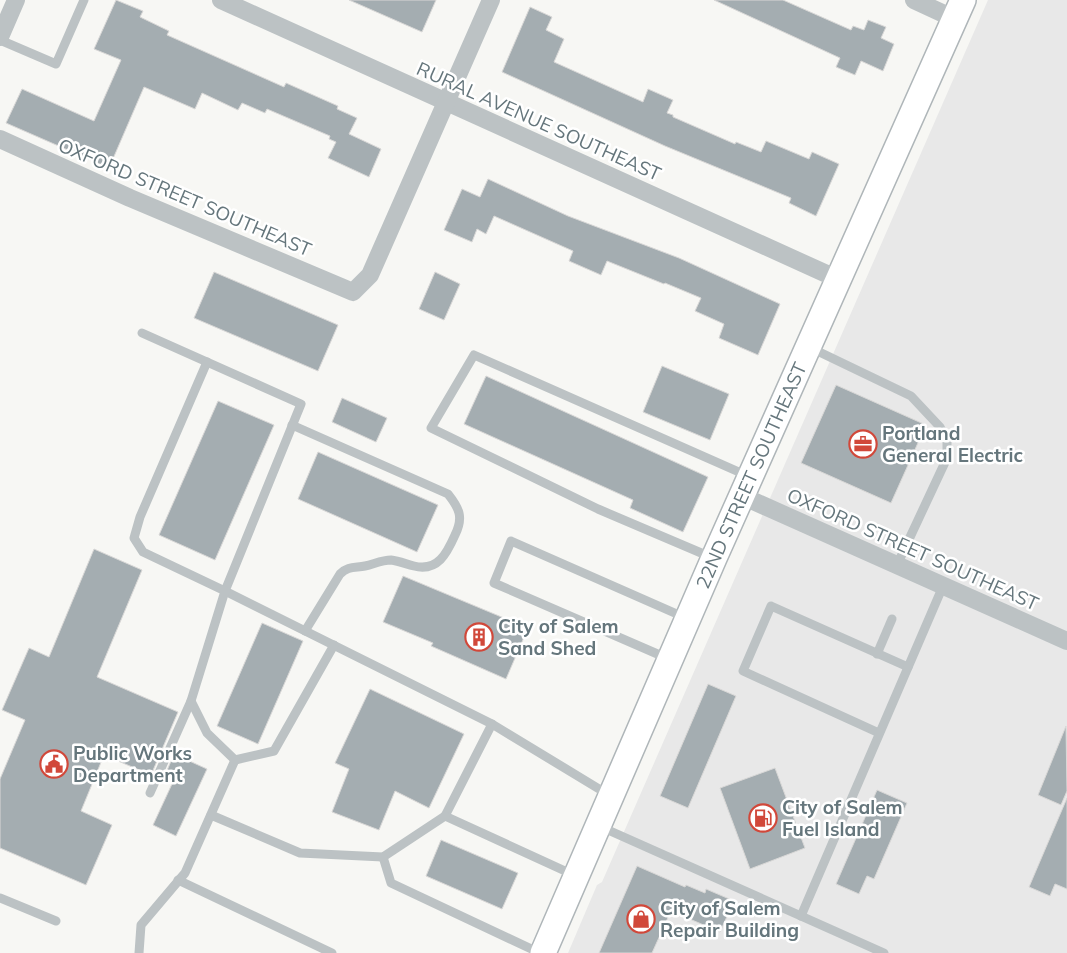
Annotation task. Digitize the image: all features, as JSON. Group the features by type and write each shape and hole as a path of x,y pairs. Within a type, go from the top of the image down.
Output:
{"street":[{"path":"0,38 16,0"},
{"name":"RURAL AVENUE SOUTHEAST","path":"221,0 840,280"},
{"path":"446,103 491,0"},
{"path":"914,0 959,9"},
{"name":"22ND STREET SOUTHEAST","path":"542,953 714,558 840,280 959,9"},
{"name":"OXFORD STREET SOUTHEAST","path":"0,139 130,198 353,292 370,275 446,103"},
{"name":"OXFORD STREET SOUTHEAST","path":"746,486 897,566 1067,641"}],"lane":[{"path":"0,38 56,64 84,0"},
{"path":"142,332 301,404 224,591 191,702 150,793"},
{"path":"809,348 911,396 940,427 947,441 947,458 897,566"},
{"path":"714,558 598,509 431,428 474,355 746,486"},
{"path":"208,362 140,517 134,538 143,552 492,724 611,796"},
{"path":"292,425 448,494 459,508 459,527 445,557 430,566 416,567 394,560 383,560 371,565 347,567 340,574 305,631"},
{"path":"670,660 494,582 511,541 688,619"},
{"path":"801,916 943,586"},
{"path":"879,733 743,671 771,606 908,667"},
{"path":"877,654 892,619"},
{"path":"235,760 274,751 334,645"},
{"path":"191,702 207,733 235,760"},
{"path":"211,815 300,853 383,857 445,816 492,724"},
{"path":"139,953 141,925 185,873 235,760"},
{"path":"445,816 576,876"},
{"path":"598,825 884,953"},
{"path":"383,857 391,883 542,953"},
{"path":"178,880 332,953"},
{"path":"0,898 56,921"}],"shaded area":[{"path":"988,0 1067,0 1067,953 568,953 597,885 602,882"}],"building":[{"path":"116,0 143,11 140,17 169,31 167,35 284,87 286,83 338,106 337,109 357,118 349,134 381,149 369,177 328,158 336,142 329,139 330,136 267,109 265,113 242,103 238,110 202,93 195,109 144,87 109,168 6,123 22,89 94,121 121,60 94,49"},
{"path":"349,0 436,0 422,32"},
{"path":"714,0 783,0 851,30 853,26 864,30 868,20 886,27 881,38 894,44 883,71 861,61 855,75 836,67 840,58"},
{"path":"530,7 552,17 546,30 564,39 554,62 643,102 648,89 673,100 667,113 735,144 736,142 761,152 766,141 809,159 812,152 839,164 816,216 789,203 791,198 665,146 502,72"},
{"path":"488,179 568,216 679,258 780,304 758,355 719,338 724,324 695,311 701,298 665,283 607,261 601,275 569,261 573,251 494,216 486,234 477,229 472,242 444,230 462,189 480,197"},
{"path":"214,272 338,325 318,371 194,318"},
{"path":"435,272 460,284 444,320 419,309"},
{"path":"662,366 729,394 710,440 643,412"},
{"path":"486,376 708,477 683,532 630,508 633,500 464,424"},
{"name":"Portland General Electric","path":"836,385 926,425 891,503 801,463"},
{"path":"342,398 387,418 376,442 332,422"},
{"path":"218,401 274,425 215,560 159,535"},
{"path":"318,452 438,505 417,552 298,499"},
{"name":"Public Works Department","path":"94,549 142,570 97,677 178,712 151,775 104,755 81,811 112,825 86,885 0,848 0,779 25,720 2,710 29,648 49,657"},
{"name":"City of Salem Sand Shed","path":"403,576 528,628 506,679 431,646 433,643 383,622"},
{"path":"262,623 303,641 258,744 217,726"},
{"path":"708,684 736,696 688,808 660,796"},
{"path":"370,689 464,734 429,808 395,791 379,830 332,812 349,769 335,763"},
{"path":"1066,726 1067,791 1061,805 1038,795"},
{"path":"174,754 207,769 176,836 153,825 172,784 163,780"},
{"name":"City of Salem Fuel Island","path":"775,768 805,848 750,869 720,788"},
{"path":"877,790 907,803 874,879 867,876 859,894 836,884"},
{"path":"1067,798 1067,889 1055,884 1050,896 1029,887"},
{"path":"441,840 518,873 502,909 426,876"},
{"name":"City of Salem Repair Building","path":"637,866 685,887 686,885 705,893 706,889 734,901 720,932 671,911 652,953 599,953"}],"place":[{"name":"Portland General Electric","path":"863,444"},
{"name":"City of Salem Sand Shed","path":"479,637"},
{"name":"Public Works Department","path":"54,764"},
{"name":"City of Salem Fuel Island","path":"763,818"},
{"name":"City of Salem Repair Building","path":"641,919"}]}
